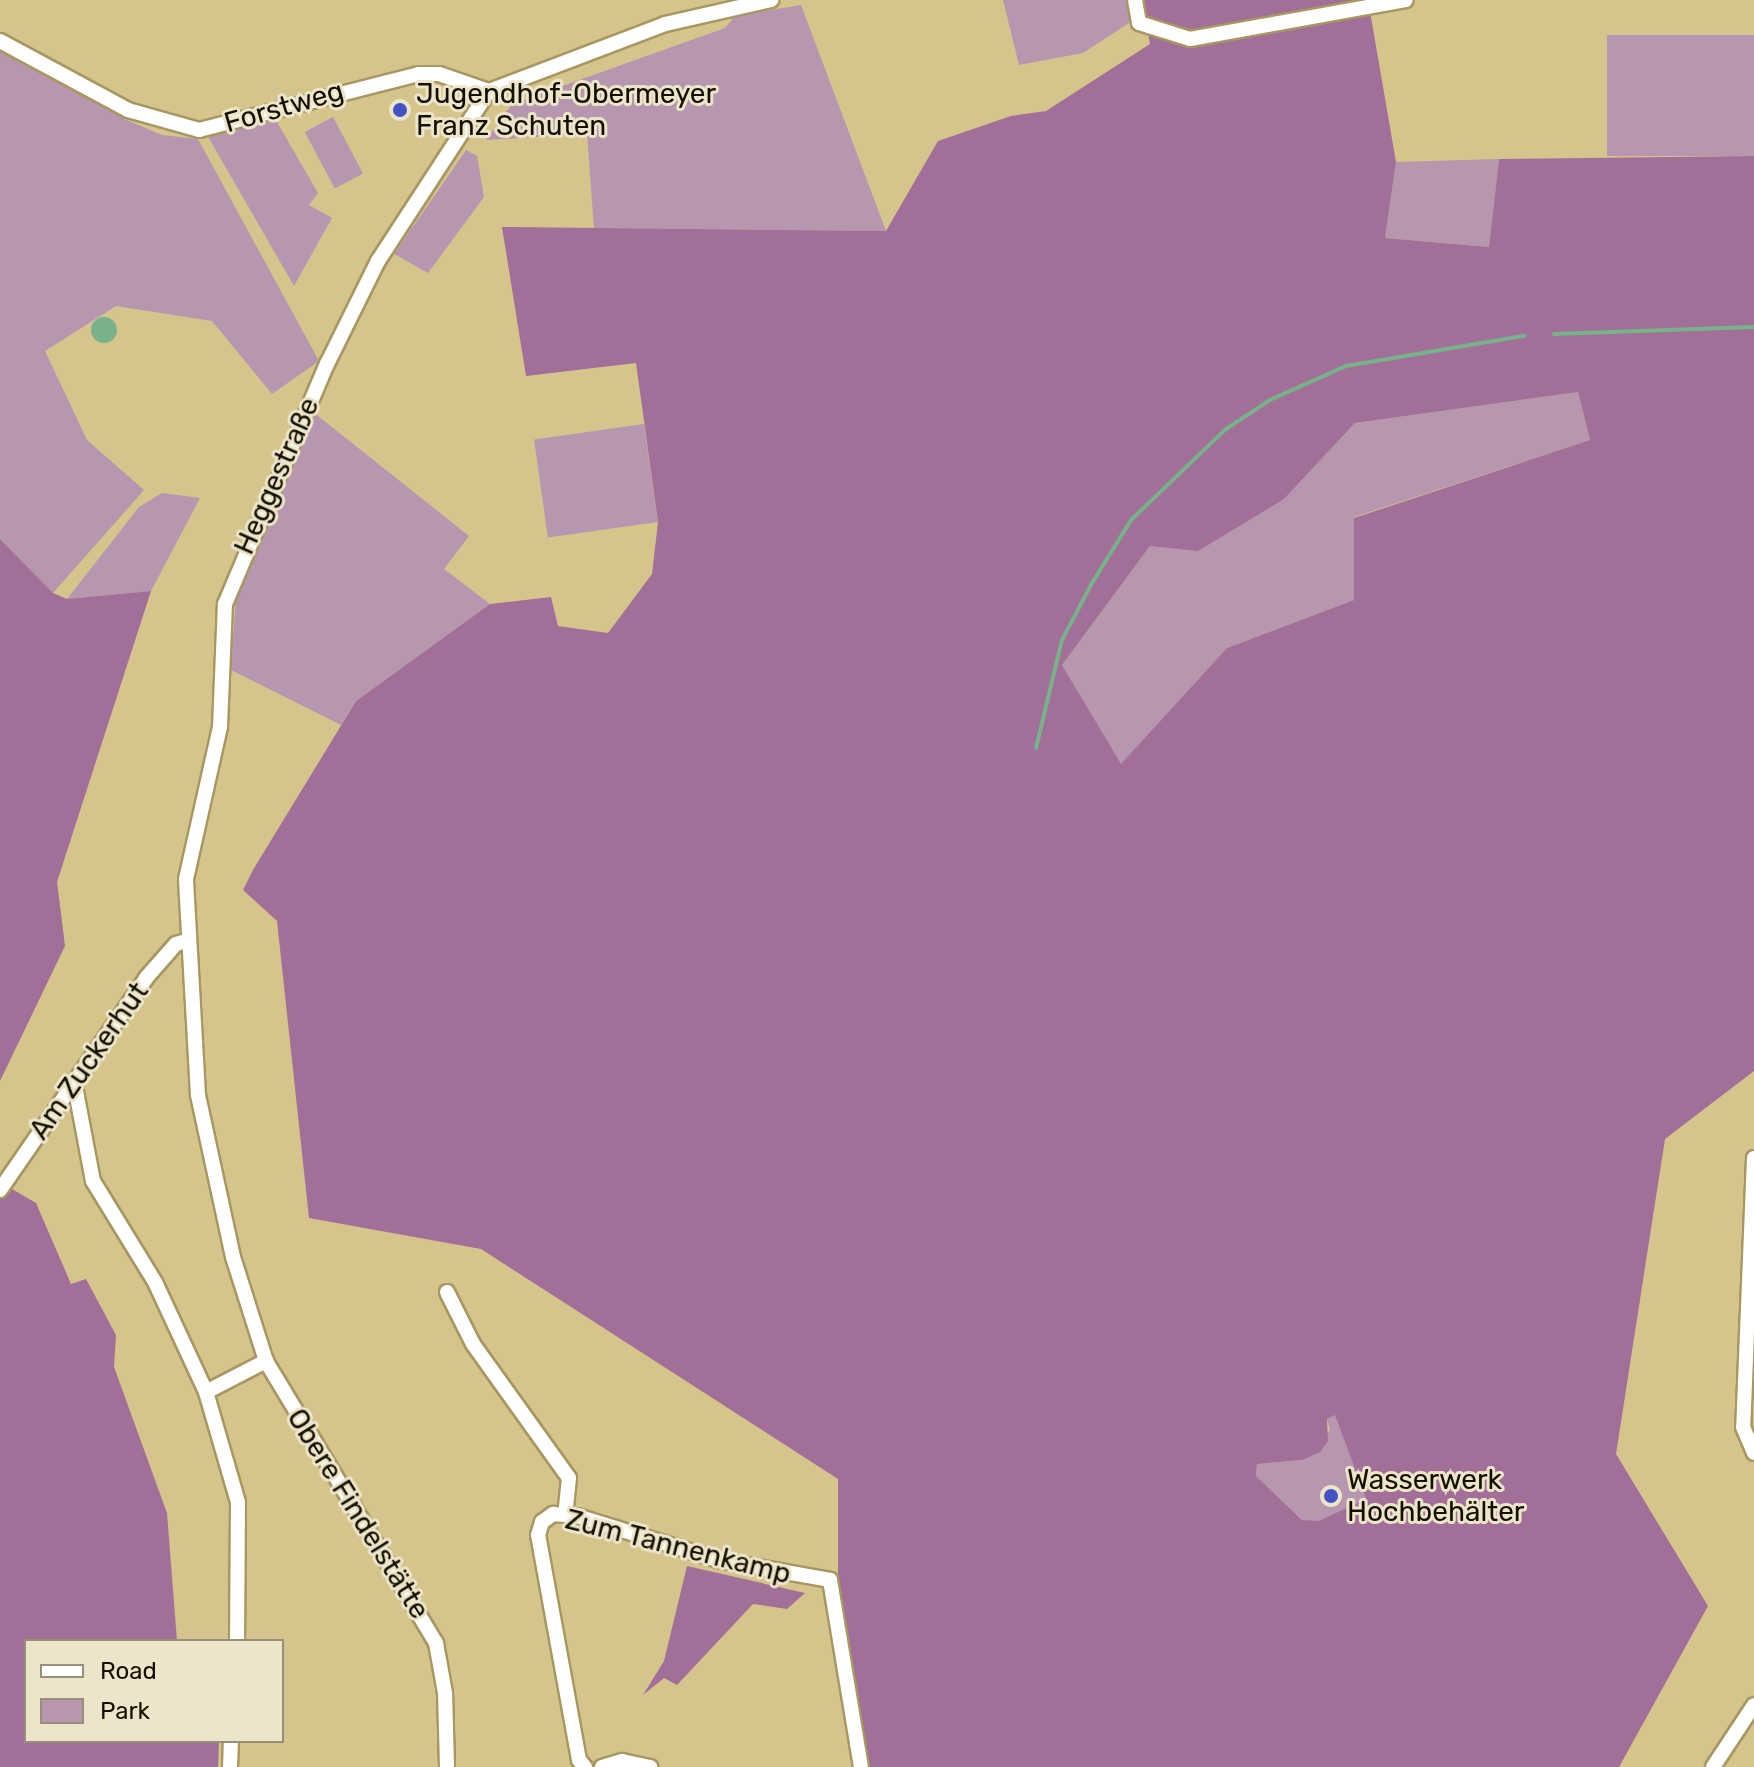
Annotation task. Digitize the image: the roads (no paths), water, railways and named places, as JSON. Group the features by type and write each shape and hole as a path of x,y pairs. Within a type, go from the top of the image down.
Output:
{"street":[{"path":"489,91 665,24 732,4 771,0"},
{"path":"1135,0 1139,23 1190,39 1406,0"},
{"name":"Forstweg","path":"0,41 128,110 199,130 418,74 449,77 489,91"},
{"name":"Heggestraße","path":"221,1200 193,1065 186,879 220,727 225,604 234,575 378,261 489,91"},
{"name":"Am Zuckerhut","path":"0,1190 75,1086 146,978 176,944 186,941"},
{"path":"75,1086 93,1181 155,1282 206,1392 238,1502 237,1639"},
{"path":"1754,1158 1749,1348 1743,1427 1754,1453"},
{"name":"Obere Findelstätte","path":"221,1200 266,1361 436,1643 445,1693 447,1767"},
{"path":"447,1292 473,1344 569,1478 565,1514"},
{"path":"206,1392 266,1361"},
{"name":"Zum Tannenkamp","path":"585,1767 579,1760 538,1535 542,1522 565,1514 718,1560 830,1580 861,1767"},
{"path":"1713,1767 1754,1705"},
{"path":"230,1767 231,1743"},
{"path":"602,1767 622,1761 650,1767"}],"waterway":[{"path":"1554,334 1754,327"},
{"path":"1036,748 1062,640 1092,583 1131,520 1226,429 1270,400 1346,366 1524,336"}],"place":[{"name":"Jugendhof-Obermeyer Franz Schuten","path":"400,110"},
{"name":"Wasserwerk Hochbehälter","path":"1331,1496"}]}
